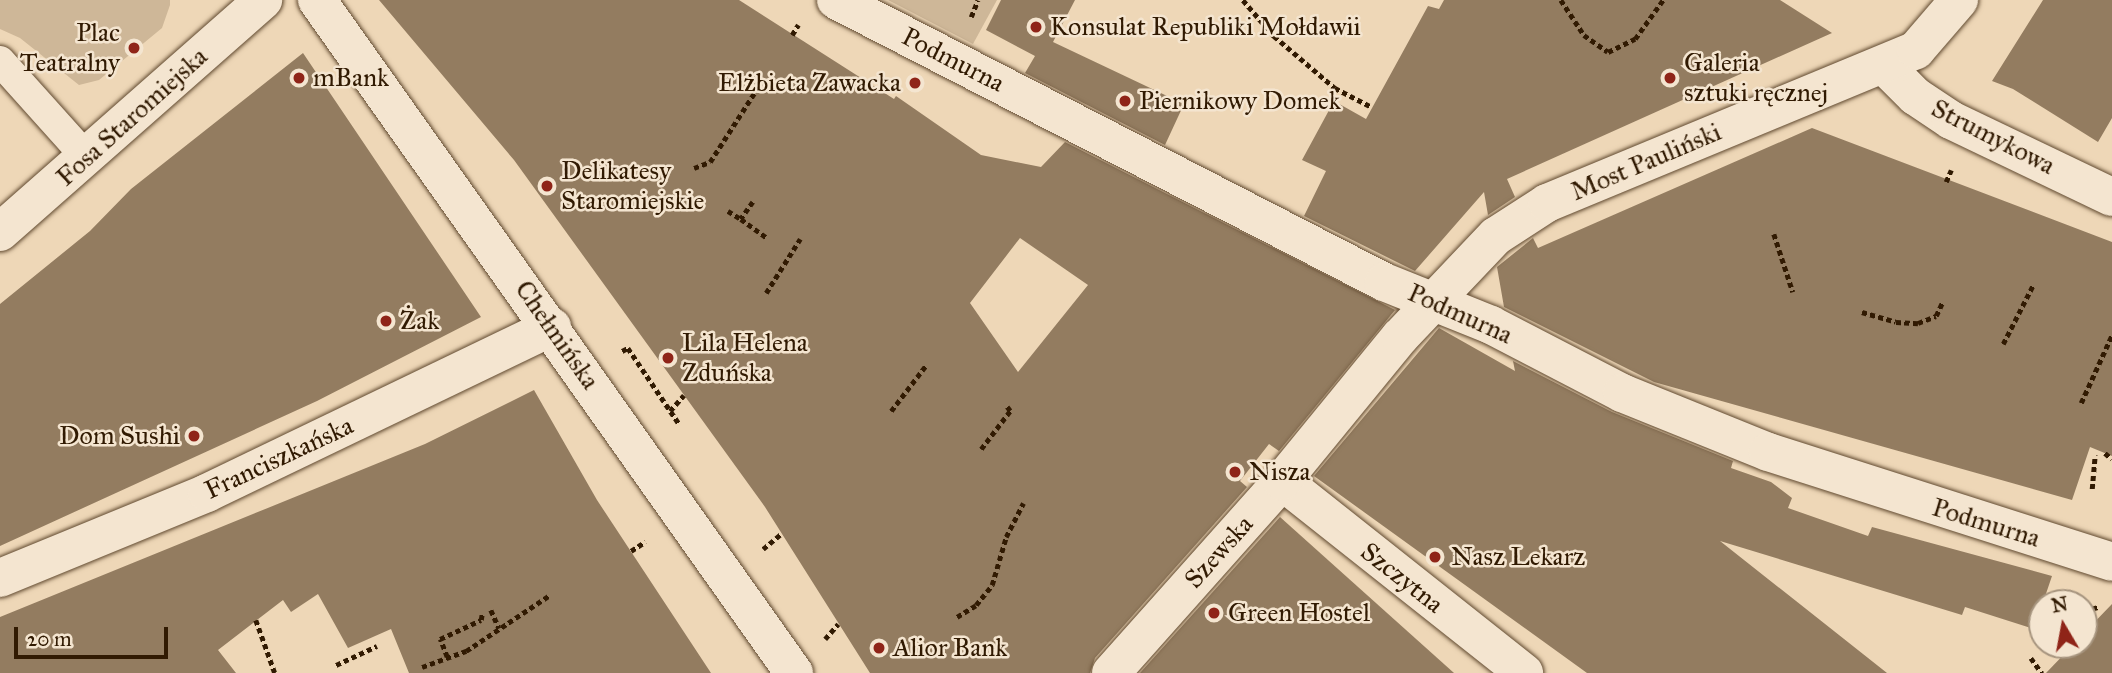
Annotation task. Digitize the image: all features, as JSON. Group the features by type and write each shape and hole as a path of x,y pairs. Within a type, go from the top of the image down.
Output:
{"street":[{"name":"Fosa Staromiejska","path":"0,232 263,0"},
{"name":"Podmurna","path":"836,0 1384,282 1434,302 1698,426 1879,490 2112,562"},
{"name":"Most Pauliński","path":"1434,302 1496,236 1547,203 1916,50 1959,0"},
{"name":"Chełmińska","path":"328,4 794,673"},
{"path":"0,61 87,158"},
{"name":"Strumykowa","path":"1884,65 1915,96 1951,120 2112,197"},
{"name":"Szewska","path":"1111,673 1282,481 1434,302"},
{"name":"Franciszkańska","path":"0,578 207,493 552,327"},
{"name":"Szczytna","path":"1282,481 1524,673"}],"path":[{"path":"1243,0 1274,36 1335,88 1372,107"},
{"path":"1561,0 1584,35 1608,52 1635,39 1663,0"},
{"path":"694,168 710,162 764,78"},
{"path":"741,219 753,202"},
{"path":"728,211 767,238"},
{"path":"1774,234 1793,292"},
{"path":"766,293 800,239"},
{"path":"2003,344 2033,285"},
{"path":"1862,312 1896,323 1918,323 1936,316 1942,303"},
{"path":"2081,403 2112,335"},
{"path":"891,411 927,364"},
{"path":"670,411 684,395"},
{"path":"981,449 1010,411 1007,407"},
{"path":"2105,453 2112,459"},
{"path":"2092,489 2095,455"},
{"path":"957,617 976,605 992,585 1006,537 1023,503"},
{"path":"763,549 782,533"},
{"path":"422,667 466,651 550,596"},
{"path":"491,610 500,629"},
{"path":"447,657 438,636 481,620 482,614"},
{"path":"256,620 275,673"},
{"path":"824,640 838,624"},
{"path":"336,665 377,646"}],"shaded area":[{"path":"0,0 170,0 170,5 162,28 99,80 79,85 20,38 0,29"},
{"path":"888,0 997,0 973,44"}],"building":[{"path":"379,0 739,0 894,99 896,96 981,155 1041,167 1065,142 1395,310 1279,451 1269,444 1240,481 1247,487 1095,658 1090,673 870,673 765,507 514,160","holes":["1020,238 1088,285 1018,372 970,303"]},
{"path":"1001,0 1075,0 1053,42 1184,104 1165,145 1025,73 1035,56 986,30"},
{"path":"1444,0 1780,0 1832,33 1507,179 1515,197 1488,215 1484,192 1415,271 1304,216 1326,171 1302,160 1334,101 1366,119 1428,6 1439,9"},
{"path":"2043,0 2112,0 2112,118 2098,142 2013,89 1992,81"},
{"path":"303,53 481,317 317,401 0,546 0,304 90,231 131,189"},
{"path":"1812,128 2112,242 2112,456 2090,447 2072,500 1654,382 1504,307 1497,267 1533,238 1538,248"},
{"path":"1439,328 1515,371 1513,361 1612,412 1733,461 1731,468 1771,482 1792,498 1788,508 1868,536 1872,527 2052,576 2048,589 2028,589 2028,627 1965,607 1962,615 1720,541 1887,673 1587,673 1314,476"},
{"path":"534,390 597,500 711,673 409,673 391,629 348,648 318,594 291,612 283,600 218,650 236,673 0,673 0,617 425,444"},
{"path":"1280,517 1454,673 1140,673"},
{"path":"2112,604 2112,673 2046,673 2060,659 2098,659 2098,618"}],"place":[{"name":"Konsulat Republiki Mołdawii","path":"1036,27"},
{"name":"Plac Teatralny","path":"134,48"},
{"name":"mBank","path":"299,78"},
{"name":"Galeria sztuki ręcznej","path":"1670,78"},
{"name":"Elżbieta Zawacka","path":"915,83"},
{"name":"Piernikowy Domek","path":"1125,101"},
{"name":"Delikatesy Staromiejskie","path":"547,186"},
{"name":"Żak","path":"386,321"},
{"name":"Lila Helena Zduńska","path":"668,358"},
{"name":"Dom Sushi","path":"194,436"},
{"name":"Nisza","path":"1235,472"},
{"name":"Nasz Lekarz","path":"1435,557"},
{"name":"Green Hostel","path":"1214,613"},
{"name":"Alior Bank","path":"879,648"}]}
